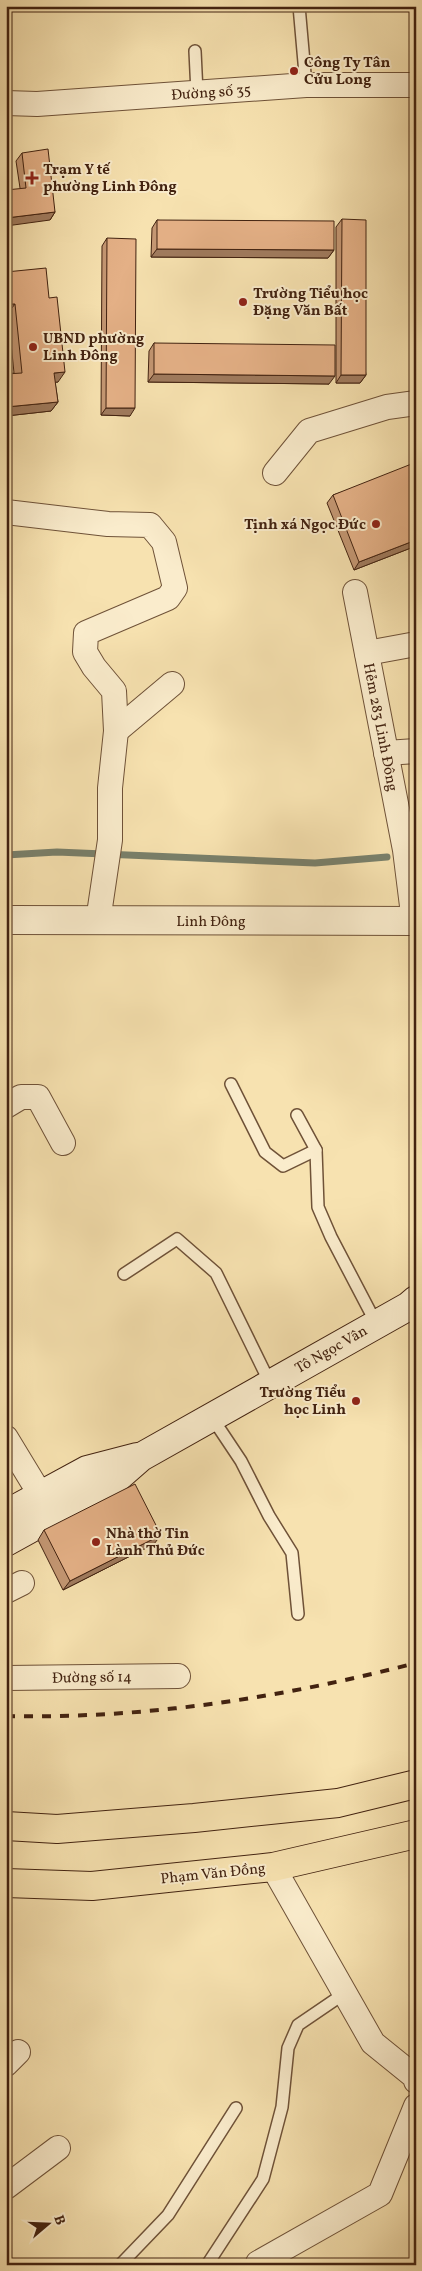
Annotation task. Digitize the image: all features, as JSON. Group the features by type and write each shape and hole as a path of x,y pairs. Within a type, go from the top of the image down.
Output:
{"highway":[{"path":"6,1826 57,1829 194,1818 338,1803 416,1784"},
{"name":"Phạm Văn Đồng","path":"6,1883 92,1886 273,1867 416,1834"}],"main road":[{"name":"Linh Đông","path":"6,920 415,922"},
{"name":"Tô Ngọc Vân","path":"6,1542 109,1485 141,1456 376,1323 413,1307"},
{"name":"Tô Ngọc Vân","path":"6,1514 87,1470 141,1456"}],"street":[{"name":"Đường số 35","path":"6,104 37,104 306,86 416,85"},
{"path":"275,473 308,431 386,408 416,403"},
{"path":"6,512 108,524 150,525 164,542 175,588 168,598 86,633 85,652 94,667 114,691 116,731 110,788 110,840 98,920"},
{"name":"Hẻm 283 Linh Đông","path":"355,592 405,850 415,922"},
{"path":"367,653 416,644"},
{"path":"116,731 172,684"},
{"path":"386,753 416,752"},
{"path":"6,1106 22,1097 38,1097 63,1143"},
{"path":"6,1438 40,1494"},
{"name":"Đường số 14","path":"6,1678 178,1676"},
{"path":"273,1867 373,2043 415,2078"},
{"path":"258,2263 380,2194 416,2106"},
{"path":"6,2187 58,2148"}],"lane":[{"path":"299,6 306,86"},
{"path":"195,52 196,93"},
{"path":"231,1084 264,1152 283,1166 316,1150"},
{"path":"297,1116 316,1150 318,1207 331,1237 376,1323"},
{"path":"124,1274 177,1239 216,1273 270,1383"},
{"path":"211,1416 241,1461 269,1516 292,1553 298,1614"},
{"path":"207,2265 263,2178 282,2107 288,2048 298,2025 345,1993"},
{"path":"120,2265 168,2214 236,2108"}],"building":[{"name":"Trạm Y tế phường Linh Đông","path":"48,149 55,212 6,218 6,190 26,188 22,153"},
{"path":"342,219 366,220 366,375 341,375"},
{"path":"157,220 334,221 334,250 157,249"},
{"path":"107,238 136,239 135,408 106,408"},
{"name":"UBND phường Linh Đông","path":"46,268 49,298 57,297 65,372 54,373 58,402 6,407 6,374 22,373 15,304 6,304 6,272"},
{"path":"154,343 335,345 335,376 154,374"},
{"name":"Tịnh xá Ngọc Đức","path":"414,463 416,467 416,540 359,562 333,495"},
{"name":"Nhà thờ Tin Lành Thủ Đức","path":"135,1484 161,1535 70,1581 44,1530"}],"waterway":[{"path":"6,855 57,852 315,863 387,857"}],"railway":[{"path":"6,1716 110,1714 212,1704 315,1686 416,1663"}],"place":[{"name":"Công Ty Tân Cửu Long","path":"294,71"},
{"name":"Trạm Y tế phường Linh Đông","path":"32,178"},
{"name":"Trường Tiểu học Đặng Văn Bất","path":"243,302"},
{"name":"UBND phường Linh Đông","path":"33,347"},
{"name":"Tịnh xá Ngọc Đức","path":"376,524"},
{"name":"Trường Tiểu học Linh","path":"356,1401"},
{"name":"Nhà thờ Tin Lành Thủ Đức","path":"96,1542"}]}
